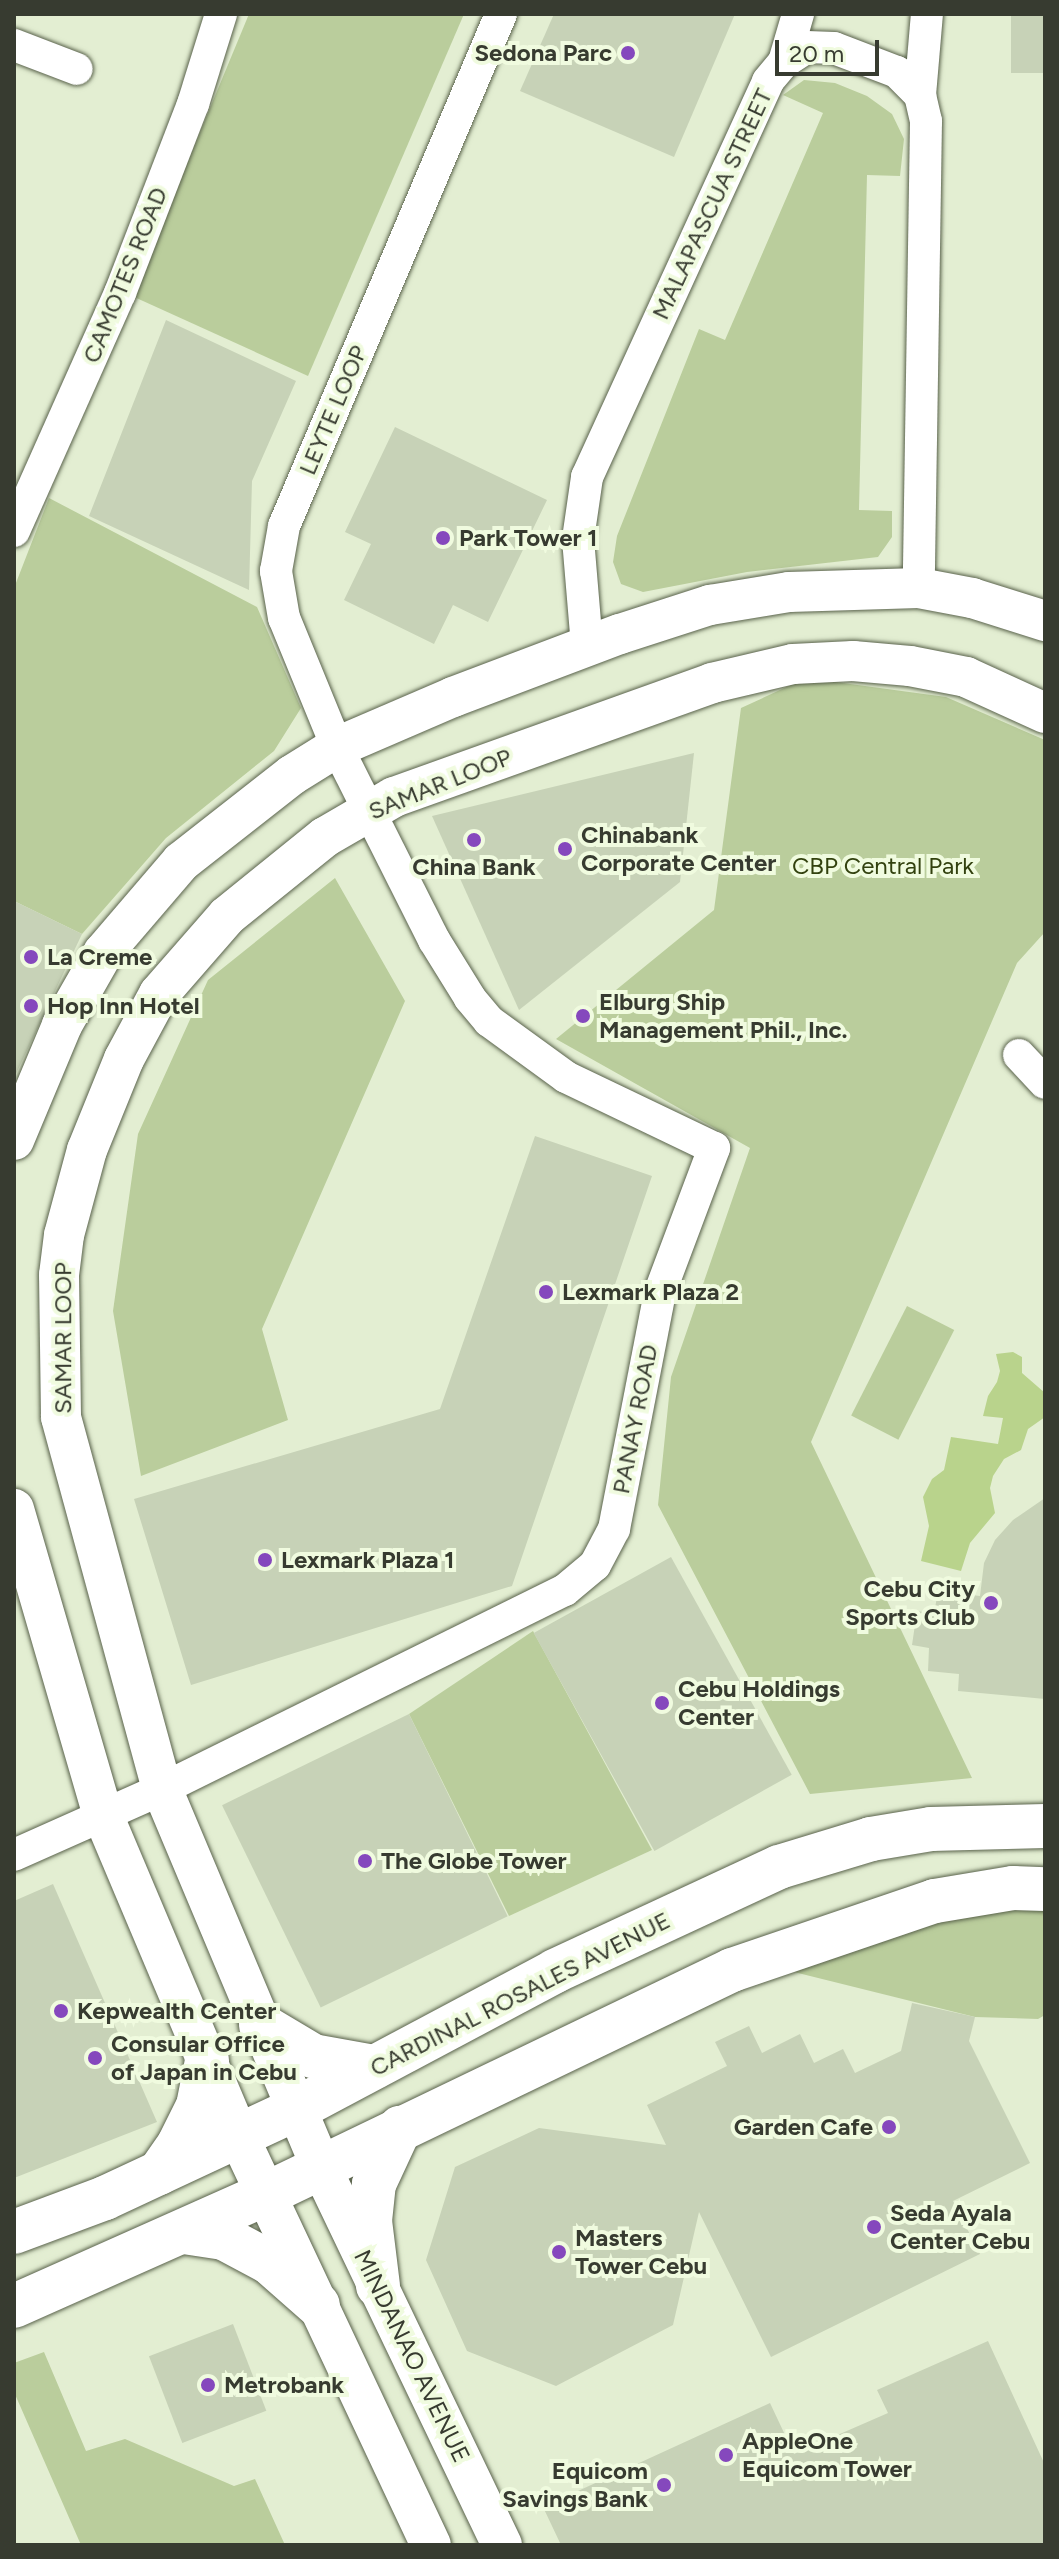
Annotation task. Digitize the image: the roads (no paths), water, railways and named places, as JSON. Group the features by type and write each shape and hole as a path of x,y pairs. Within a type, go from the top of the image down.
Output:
{"main road":[{"name":"CARDINAL ROSALES AVENUE","path":"14,2232 105,2198 296,2109 555,1971 779,1867 871,1839 931,1829 1045,1826"},
{"path":"14,2306 266,2194 732,1970 935,1901 1013,1888 1045,1889"},
{"path":"261,2025 313,2056 374,2067"},
{"path":"159,2173 198,2106 207,2061"},
{"path":"378,2286 370,2221 374,2184 400,2128"},
{"path":"184,2232 224,2238 269,2262 318,2305"}],"street":[{"name":"CAMOTES ROAD","path":"14,531 120,293 193,104 221,14"},
{"name":"LEYTE LOOP","path":"368,810 337,747 284,618 276,571 284,526 501,14"},
{"path":"784,62 798,14"},
{"path":"919,588 926,121 920,95 927,14"},
{"path":"14,45 77,69"},
{"name":"MALAPASCUA STREET","path":"587,646 578,539 587,477 768,81 784,62 807,47 834,48 897,72 920,95"},
{"path":"14,1140 62,1025 103,953 181,862 292,775 337,747 453,697 587,646 710,605 789,592 919,588 972,598 1045,621"},
{"name":"SAMAR LOOP","path":"321,2167 162,1789 61,1417 59,1275 64,1235 87,1150 124,1059 159,994 227,916 325,837 394,797 712,683 793,664 853,661 910,666 966,677 1045,713"},
{"name":"PANAY ROAD","path":"162,1789 565,1590 595,1565 614,1529 660,1292 714,1148 566,1077 489,1021 434,940 368,810"},
{"path":"1019,1055 1045,1083"},
{"path":"14,1509 103,1815 238,2135 431,2545"},
{"path":"14,1855 162,1789"},
{"name":"MINDANAO AVENUE","path":"321,2167 502,2545"}],"place":[{"name":"Sedona Parc","path":"628,53"},
{"name":"Park Tower 1","path":"443,538"},
{"name":"China Bank","path":"474,840"},
{"name":"Chinabank Corporate Center","path":"565,849"},
{"name":"La Creme","path":"31,957"},
{"name":"Hop Inn Hotel","path":"31,1006"},
{"name":"Elburg Ship Management Phil., Inc.","path":"583,1016"},
{"name":"Lexmark Plaza 2","path":"546,1292"},
{"name":"Lexmark Plaza 1","path":"265,1560"},
{"name":"Cebu City Sports Club","path":"991,1603"},
{"name":"Cebu Holdings Center","path":"662,1703"},
{"name":"The Globe Tower","path":"365,1861"},
{"name":"Kepwealth Center","path":"61,2011"},
{"name":"Consular Office of Japan in Cebu","path":"95,2058"},
{"name":"Garden Cafe","path":"889,2127"},
{"name":"Seda Ayala Center Cebu","path":"874,2227"},
{"name":"Masters Tower Cebu","path":"559,2252"},
{"name":"Metrobank","path":"208,2385"},
{"name":"AppleOne Equicom Tower","path":"726,2455"},
{"name":"Equicom Savings Bank","path":"664,2485"}],"park label":[{"name":"CBP Central Park","path":"883,866"}]}
